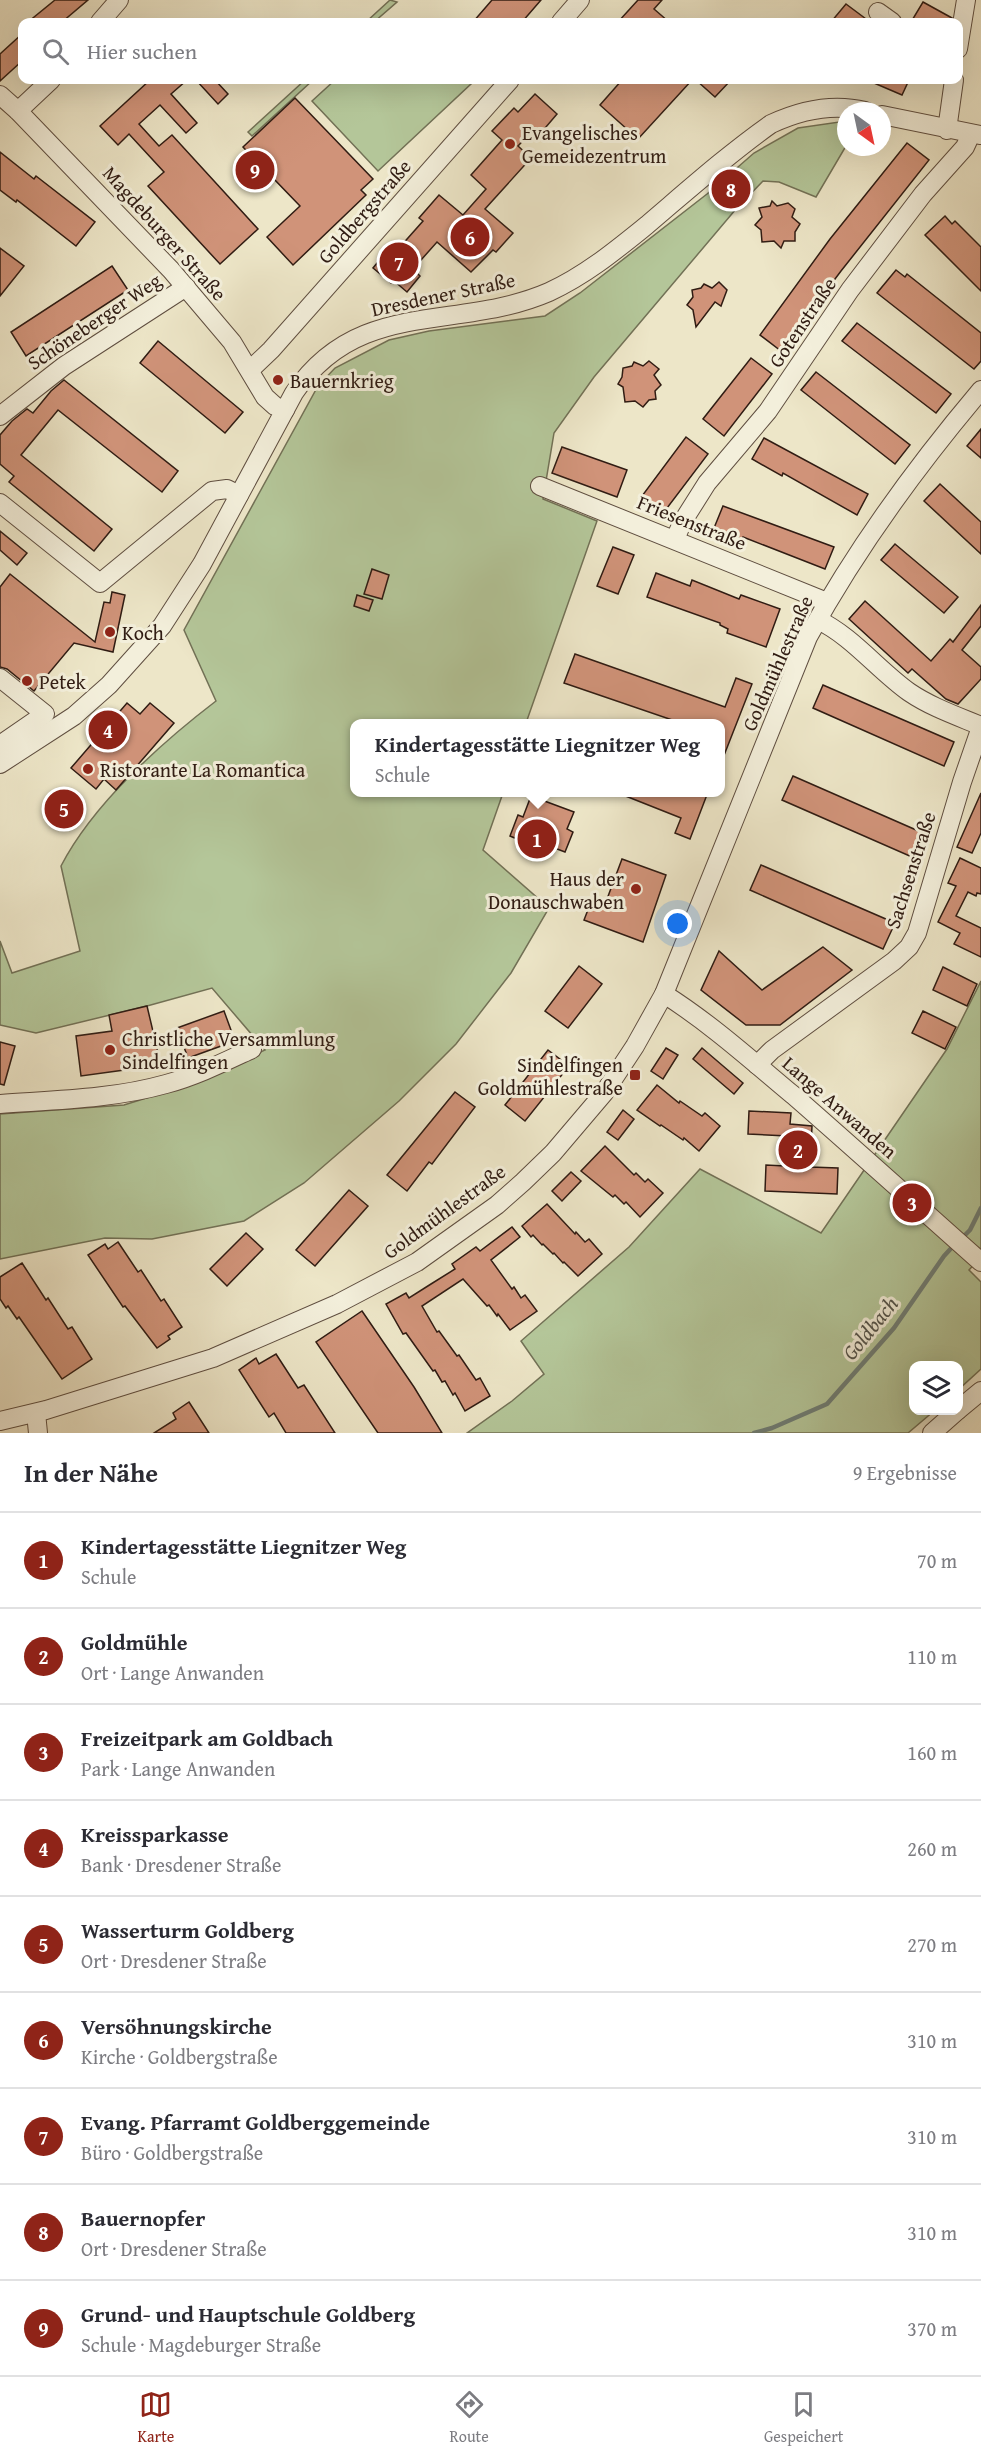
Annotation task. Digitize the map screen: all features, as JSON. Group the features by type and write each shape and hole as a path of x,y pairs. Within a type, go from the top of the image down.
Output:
{"street":[{"path":"103,18 119,0"},
{"path":"564,18 580,0"},
{"path":"963,19 966,0"},
{"path":"18,111 47,84"},
{"name":"Goldbergstraße","path":"250,370 271,350 506,84"},
{"path":"947,130 953,84"},
{"name":"Magdeburger Straße","path":"0,95 139,234 232,342 265,397 275,406 285,410"},
{"name":"Dresdener Straße","path":"0,764 74,716 109,685 162,626 202,564 294,393 326,356 350,340 396,323 497,308 548,292 599,263 771,124 790,115 817,108 837,107"},
{"path":"891,117 976,134"},
{"name":"Gotenstraße","path":"675,539 707,483 768,411 841,302 923,194 976,134"},
{"name":"Schöneberger Weg","path":"0,416 64,366 186,287"},
{"name":"Goldmühlestraße","path":"0,1421 36,1413 213,1358 337,1304 398,1273 436,1250 497,1205 553,1153 613,1080 664,994 808,638 827,602 908,483 981,390"},
{"name":"Friesenstraße","path":"540,486 827,602"},
{"path":"0,503 100,583 212,490 227,489 239,495"},
{"name":"Sachsenstraße","path":"758,1065 772,1050 894,961 909,947 917,933 962,782 981,727 909,692 836,630 818,620"},
{"path":"0,678 45,714 0,745"},
{"name":"Lange Anwanden","path":"664,994 699,1017 758,1065 981,1262"},
{"path":"0,1104 122,1094 199,1074 252,1049"},
{"path":"963,1406 981,1391"},
{"path":"36,1413 38,1433"},
{"path":"932,1433 952,1415"}],"green space":[{"path":"390,0 397,2 379,18 370,18"},
{"path":"301,84 309,84 252,136 248,132"},
{"path":"331,84 471,84 378,171 312,101"},
{"path":"837,122 837,156 840,156 816,197 779,182 763,181 736,209 594,377 554,433 543,499 597,521 527,719 350,719 350,797 502,797 483,850 549,908 511,973 456,1044 399,1101 304,1183 244,1221 152,1239 105,1238 0,1259 0,1114 124,1105 185,1086 265,1050 212,988 36,1033 0,1025 0,941 12,973 80,951 61,866 91,820 130,776 151,755 216,701 184,630 318,386 335,368 389,340 429,331 545,316 580,293 707,194 754,153 798,128"},
{"path":"981,981 981,1257 969,1270 981,1282 981,1369 963,1385 963,1361 909,1361 909,1415 929,1415 908,1433 467,1433 512,1401 544,1374 521,1341 629,1247 700,1169 821,1233 947,1049"}],"building":[{"path":"55,0 88,0 67,18 33,18"},
{"path":"492,0 541,0 525,18 476,18"},
{"path":"638,0 662,0 654,9 664,18 622,18"},
{"path":"923,2 952,18 913,18"},
{"path":"846,4 865,18 834,18"},
{"path":"18,38 18,65 0,81 0,54"},
{"path":"146,84 182,84 171,94 197,123 186,133 160,105 139,124 159,146 172,135 258,229 220,264 148,186 164,172 129,134 118,145 100,126"},
{"path":"200,84 219,84 228,94 218,104"},
{"path":"618,84 688,84 638,139 600,105"},
{"path":"700,84 727,84 715,97"},
{"path":"876,84 907,84 902,95"},
{"path":"535,94 557,114 540,134 534,129 518,146 531,158 485,209 513,233 496,252 493,250 471,272 437,242 413,269 420,276 407,292 393,280 391,283 373,268 387,251 392,256 423,221 419,218 439,195 463,215 486,189 471,175 502,140 492,131 514,108 518,112"},
{"path":"295,98 373,179 361,190 366,195 293,265 267,237 300,206 243,147"},
{"path":"907,143 929,160 781,351 760,335 830,239"},
{"path":"0,152 34,179 36,176 95,222 76,246 17,200 16,202 0,190"},
{"path":"772,201 777,206 788,203 795,209 792,217 800,224 795,232 795,241 784,241 781,248 774,241 762,242 761,230 755,225 762,217 759,208 770,206"},
{"path":"945,216 952,224 955,221 981,247 981,291 925,235"},
{"path":"0,248 24,266 0,296"},
{"path":"112,266 128,290 26,356 11,332"},
{"path":"896,270 905,277 907,274 981,333 981,361 974,369 877,293"},
{"path":"719,282 727,290 721,306 715,302 696,327 693,310 687,305 693,297 692,290 701,288 704,284 712,288"},
{"path":"857,323 951,394 936,413 842,341"},
{"path":"158,341 243,412 225,433 140,363"},
{"path":"751,358 772,374 724,436 703,419"},
{"path":"649,361 659,369 654,375 661,385 655,391 656,399 649,400 643,407 635,401 625,402 623,387 618,384 623,368 632,366 634,362 643,366"},
{"path":"816,372 910,445 895,464 801,390"},
{"path":"64,380 178,471 162,492 58,410 21,455 112,529 94,551 9,482 14,476 0,464 0,435 27,409 33,413 51,391"},
{"path":"981,429 981,458 967,446"},
{"path":"686,437 708,454 664,512 642,496"},
{"path":"764,438 868,494 857,515 783,473 782,476 752,459"},
{"path":"562,447 627,470 617,497 552,473"},
{"path":"940,484 981,522 981,554 924,501"},
{"path":"723,506 834,547 825,569 714,528"},
{"path":"0,531 27,553 17,565 0,550"},
{"path":"895,544 958,597 944,613 881,560"},
{"path":"613,547 634,555 618,594 597,586"},
{"path":"372,569 389,575 382,599 364,594"},
{"path":"656,573 690,586 692,580 739,599 741,595 780,609 766,647 727,633 728,629 720,623 647,597"},
{"path":"10,574 95,642 104,602 110,603 112,592 125,595 113,652 74,643 34,691 7,669 0,667 0,587"},
{"path":"357,595 373,600 369,611 354,606"},
{"path":"865,601 931,661 950,639 953,642 981,605 981,626 962,650 981,667 981,679 958,704 946,699 912,669 908,673 849,619"},
{"path":"575,654 725,707 736,678 752,684 725,753 725,719 669,719 564,683"},
{"path":"823,685 954,742 944,766 813,708"},
{"path":"127,703 140,714 150,703 174,723 116,790 104,779 96,789 71,768"},
{"path":"793,776 923,833 912,857 782,800"},
{"path":"981,793 981,833 972,853 957,847"},
{"path":"531,797 574,812 567,829 573,832 565,852 531,839 529,844 510,836 518,815 523,817"},
{"path":"628,797 706,797 690,839 675,833 681,818"},
{"path":"64,803 69,805 71,810 69,815 64,817 59,815 57,810 59,805"},
{"path":"960,858 981,868 981,894 977,893 976,896 968,892 956,916 981,928 981,957 954,944 960,933 938,922 956,886 948,883"},
{"name":"Haus der Donauschwaben","path":"622,859 666,875 643,942 584,920 591,902 604,907"},
{"path":"761,865 895,923 883,949 750,890"},
{"path":"823,947 852,970 780,1025 746,1025 701,990 719,951 762,990"},
{"path":"579,966 602,984 568,1028 545,1011"},
{"path":"943,967 977,984 967,1006 933,990"},
{"name":"Christliche Versammlung Sindelfingen","path":"147,1006 160,1061 145,1063 146,1067 81,1076 76,1036 112,1031 109,1015"},
{"path":"224,1011 235,1041 188,1058 177,1028"},
{"path":"923,1011 956,1027 945,1049 912,1033"},
{"path":"0,1042 15,1046 4,1085 0,1084"},
{"path":"666,1048 678,1055 663,1079 651,1071"},
{"path":"702,1048 743,1083 734,1094 693,1059"},
{"path":"548,1050 569,1066 525,1121 505,1105"},
{"path":"657,1085 679,1103 680,1101 702,1116 705,1113 720,1126 699,1151 684,1138 683,1140 637,1110"},
{"path":"455,1092 475,1107 432,1164 429,1162 407,1191 387,1175"},
{"path":"623,1110 634,1119 618,1140 607,1132"},
{"path":"749,1111 791,1113 790,1124 812,1126 810,1167 838,1168 837,1194 765,1191 766,1165 785,1166 787,1136 748,1134"},
{"path":"605,1146 634,1175 636,1173 645,1182 648,1179 663,1193 640,1217 626,1202 624,1204 615,1195 613,1197 581,1171"},
{"path":"571,1172 581,1181 562,1201 552,1191"},
{"path":"349,1190 368,1206 315,1266 296,1250"},
{"path":"547,1204 575,1234 576,1232 585,1242 589,1239 602,1254 578,1276 533,1235 531,1237 522,1226"},
{"path":"512,1227 520,1237 491,1260 512,1289 514,1287 521,1298 525,1295 537,1311 510,1330 498,1314 497,1316 463,1279 422,1306 437,1332 439,1331 457,1356 459,1355 476,1380 480,1378 490,1396 465,1411 455,1393 453,1395 445,1381 442,1382 435,1370 433,1371 406,1333 403,1334 386,1304 406,1293 409,1298 455,1269 452,1264 476,1247 480,1251"},
{"path":"246,1233 263,1249 227,1286 210,1269"},
{"path":"118,1242 138,1272 141,1270 161,1301 164,1299 182,1327 168,1336 170,1339 157,1348 125,1306 123,1307 88,1255 105,1244 108,1249"},
{"path":"22,1263 68,1329 72,1327 92,1359 62,1379 19,1317 17,1319 0,1299 0,1277"},
{"path":"362,1311 414,1387 442,1433 378,1433 316,1342"},
{"path":"276,1354 298,1388 304,1385 335,1433 286,1433 274,1413 269,1417 239,1370 256,1358 259,1364"},
{"path":"189,1402 209,1433 154,1433 176,1419 173,1413"}],"waterway":[{"name":"Goldbach","path":"962,1238 970,1230 981,1208"},
{"name":"Goldbach","path":"754,1433 772,1428 827,1404 894,1328 944,1256 956,1243"}],"place":[{"name":"Evangelisches Gemeidezentrum","path":"510,144"},
{"name":"Grund- und Hauptschule Goldberg","path":"255,170"},
{"name":"Bauernopfer","path":"731,189"},
{"name":"Versöhnungskirche","path":"470,237"},
{"name":"Evang. Pfarramt Goldberggemeinde","path":"399,262"},
{"name":"Bauernkrieg","path":"278,380"},
{"name":"Koch","path":"110,632"},
{"name":"Petek","path":"27,681"},
{"name":"Kreissparkasse","path":"108,730"},
{"name":"Ristorante La Romantica","path":"88,769"},
{"name":"Wasserturm Goldberg","path":"64,809"},
{"name":"Kindertagesstätte Liegnitzer Weg","path":"537,839"},
{"name":"Haus der Donauschwaben","path":"636,889"},
{"name":"Christliche Versammlung Sindelfingen","path":"110,1050"},
{"name":"Sindelfingen Goldmühlestraße","path":"635,1075"},
{"name":"Goldmühle","path":"798,1150"},
{"name":"Freizeitpark am Goldbach","path":"912,1203"}]}
